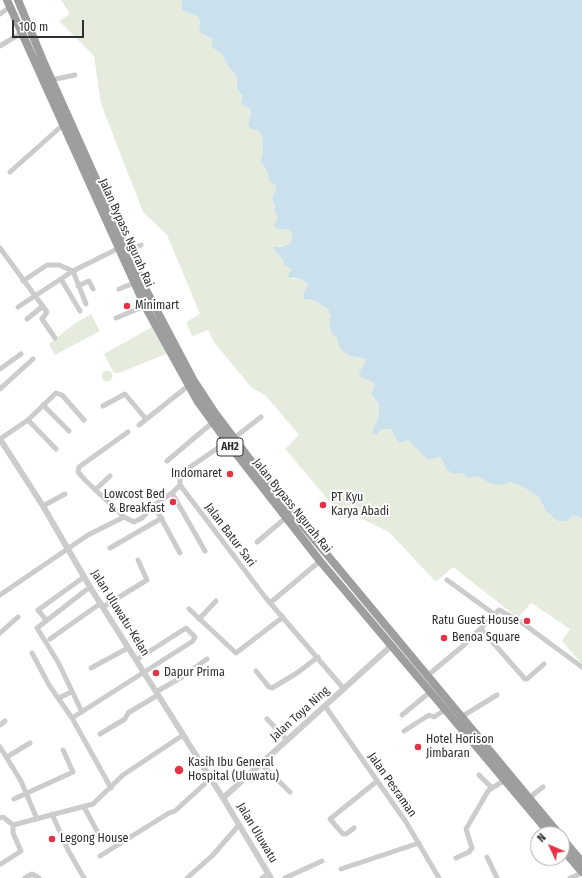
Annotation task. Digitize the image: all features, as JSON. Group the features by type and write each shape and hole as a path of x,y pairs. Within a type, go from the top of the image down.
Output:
{"highway":[{"name":"Jalan Bypass Ngurah Rai","path":"18,0 64,124 124,249 194,381 230,440 287,519 320,561 427,676 529,798 549,826"},
{"name":"Jalan Bypass Ngurah Rai","path":"8,4 21,33 51,80 124,249 134,283 188,386 212,422 230,440 275,492 395,643 430,692 505,780 547,826"},
{"path":"570,850 582,862"},
{"path":"570,854 582,873"}],"street":[{"path":"0,14 8,4"},
{"path":"0,46 21,33"},
{"path":"51,80 75,75"},
{"path":"10,172 64,124"},
{"path":"18,307 73,271 124,249 142,245"},
{"path":"0,248 23,281 44,306 48,313 42,320 55,338"},
{"path":"23,281 49,264 58,265 73,271 86,304"},
{"path":"61,279 80,311"},
{"path":"78,286 89,281 93,289"},
{"path":"119,288 134,283"},
{"path":"27,320 44,306"},
{"path":"116,318 145,306"},
{"path":"0,369 21,354"},
{"path":"0,389 33,359"},
{"path":"139,425 188,386"},
{"path":"0,439 28,420 53,394 59,393 84,420"},
{"path":"103,406 125,394 146,419"},
{"path":"43,405 69,431"},
{"path":"128,432 78,468 78,472 95,490 124,516 132,521 138,521 154,505 172,493 180,485 181,475 184,471 261,417"},
{"path":"28,420 56,449"},
{"path":"167,462 212,422"},
{"name":"Jalan Uluwatu-Kelan","path":"0,439 43,506 84,577 128,648 210,779 224,798"},
{"path":"95,490 110,476"},
{"name":"Jalan Batur Sari","path":"180,485 265,597 344,689"},
{"path":"172,493 205,551"},
{"path":"43,506 65,494"},
{"path":"154,505 180,553"},
{"path":"0,595 91,534 124,516"},
{"path":"110,548 162,518"},
{"path":"257,542 282,521 287,519"},
{"path":"50,639 102,605 146,581 147,579 138,560"},
{"path":"270,603 320,561"},
{"path":"46,620 38,610 84,577"},
{"path":"447,580 494,614"},
{"path":"82,712 71,692 58,662 37,629 46,620 90,587"},
{"path":"199,619 216,602"},
{"path":"189,609 236,653 283,617"},
{"path":"427,676 481,629 494,614 500,610 506,612 582,667"},
{"path":"0,633 18,617"},
{"path":"72,718 193,642 195,637 186,628 136,660"},
{"path":"481,629 525,679 527,679 544,664"},
{"name":"Jalan Toya Ning","path":"224,798 395,643"},
{"path":"91,668 128,648"},
{"path":"32,653 47,682 72,718 111,788"},
{"path":"256,671 272,688 297,673 318,657"},
{"path":"100,734 127,718 128,713 207,659"},
{"path":"59,698 71,692"},
{"path":"402,715 430,692"},
{"path":"461,717 497,695"},
{"name":"Jalan Pesraman","path":"325,706 419,843 440,878"},
{"path":"404,731 429,715 434,717 445,710"},
{"path":"267,719 287,740"},
{"path":"0,725 5,721"},
{"path":"13,825 84,807 97,801 128,772 183,736"},
{"path":"7,757 30,743"},
{"path":"0,747 27,793 37,819"},
{"path":"14,799 73,772 63,750"},
{"path":"261,764 290,792"},
{"path":"479,775 492,788"},
{"path":"100,856 169,813 175,811 210,779"},
{"path":"456,858 469,852 472,848 466,829 488,791 505,780"},
{"path":"354,828 346,834 343,834 330,819 376,782"},
{"path":"529,798 543,787"},
{"name":"Jalan Uluwatu","path":"224,798 270,876"},
{"path":"84,807 102,840"},
{"path":"52,814 68,850 84,878"},
{"path":"0,818 3,817 13,825"},
{"path":"1,864 20,852 13,833 13,825"},
{"path":"187,878 213,856 239,825"},
{"path":"341,869 419,843"},
{"path":"487,857 496,878"},
{"path":"285,878 322,861"},
{"path":"570,878 582,873"},
{"path":"25,878 32,874 39,878"},
{"path":"262,878 270,876"}],"green space":[{"path":"61,0 182,0 182,10 198,17 200,21 199,29 201,33 213,39 211,47 222,54 228,66 237,77 237,89 251,112 248,124 259,131 263,138 263,153 260,161 267,171 269,180 276,186 276,190 272,198 275,206 274,210 278,217 277,229 289,230 292,234 291,242 283,247 279,246 275,251 292,269 292,279 301,279 308,284 303,295 304,299 313,300 328,309 338,338 350,356 368,359 360,377 373,382 375,386 371,394 379,404 379,416 382,429 391,429 400,443 408,440 428,460 441,457 446,469 453,474 462,473 477,476 489,483 510,482 523,487 540,498 545,510 582,517 582,664 562,641 570,629 531,603 518,618 453,567 436,582 389,532 332,504 285,449 299,435 266,396 251,387 214,342 208,330 192,336 186,322 200,314 167,235 143,212 101,104 94,56 59,21 70,14"},
{"path":"91,314 100,331 55,355 49,344 74,324"},
{"path":"152,327 168,353 119,373 114,373 104,354"},
{"path":"107,370 111,372 113,376 111,380 107,382 103,380 101,376 103,372"}],"water":[{"path":"182,0 582,0 582,518 573,515 566,521 558,521 545,510 540,498 523,487 510,482 502,485 489,483 477,476 469,478 462,473 453,474 446,469 441,457 428,460 408,440 400,443 391,429 382,429 376,435 372,433 379,416 379,404 371,394 375,386 373,382 360,377 359,373 367,359 350,356 340,349 337,338 331,332 329,320 331,317 328,309 313,300 304,299 303,295 308,284 301,279 287,277 292,269 284,265 284,261 275,251 275,247 283,247 291,242 292,234 289,230 277,229 274,225 278,217 274,210 275,206 272,198 276,190 276,186 269,180 267,171 260,161 263,153 263,138 259,131 250,128 248,124 251,112 249,108 241,104 242,96 237,89 237,77 228,66 222,54 211,47 213,39 201,33 199,29 200,21 198,17 182,10"}],"place":[{"name":"Minimart","path":"127,306"},
{"name":"Indomaret","path":"230,474"},
{"name":"Lowcost Bed & Breakfast","path":"173,502"},
{"name":"PT Kyu Karya Abadi","path":"323,505"},
{"name":"Ratu Guest House","path":"527,621"},
{"name":"Benoa Square","path":"444,638"},
{"name":"Dapur Prima","path":"156,673"},
{"name":"Hotel Horison Jimbaran","path":"418,747"},
{"name":"Kasih Ibu General Hospital (Uluwatu)","path":"179,770"},
{"name":"Legong House","path":"52,839"}]}
